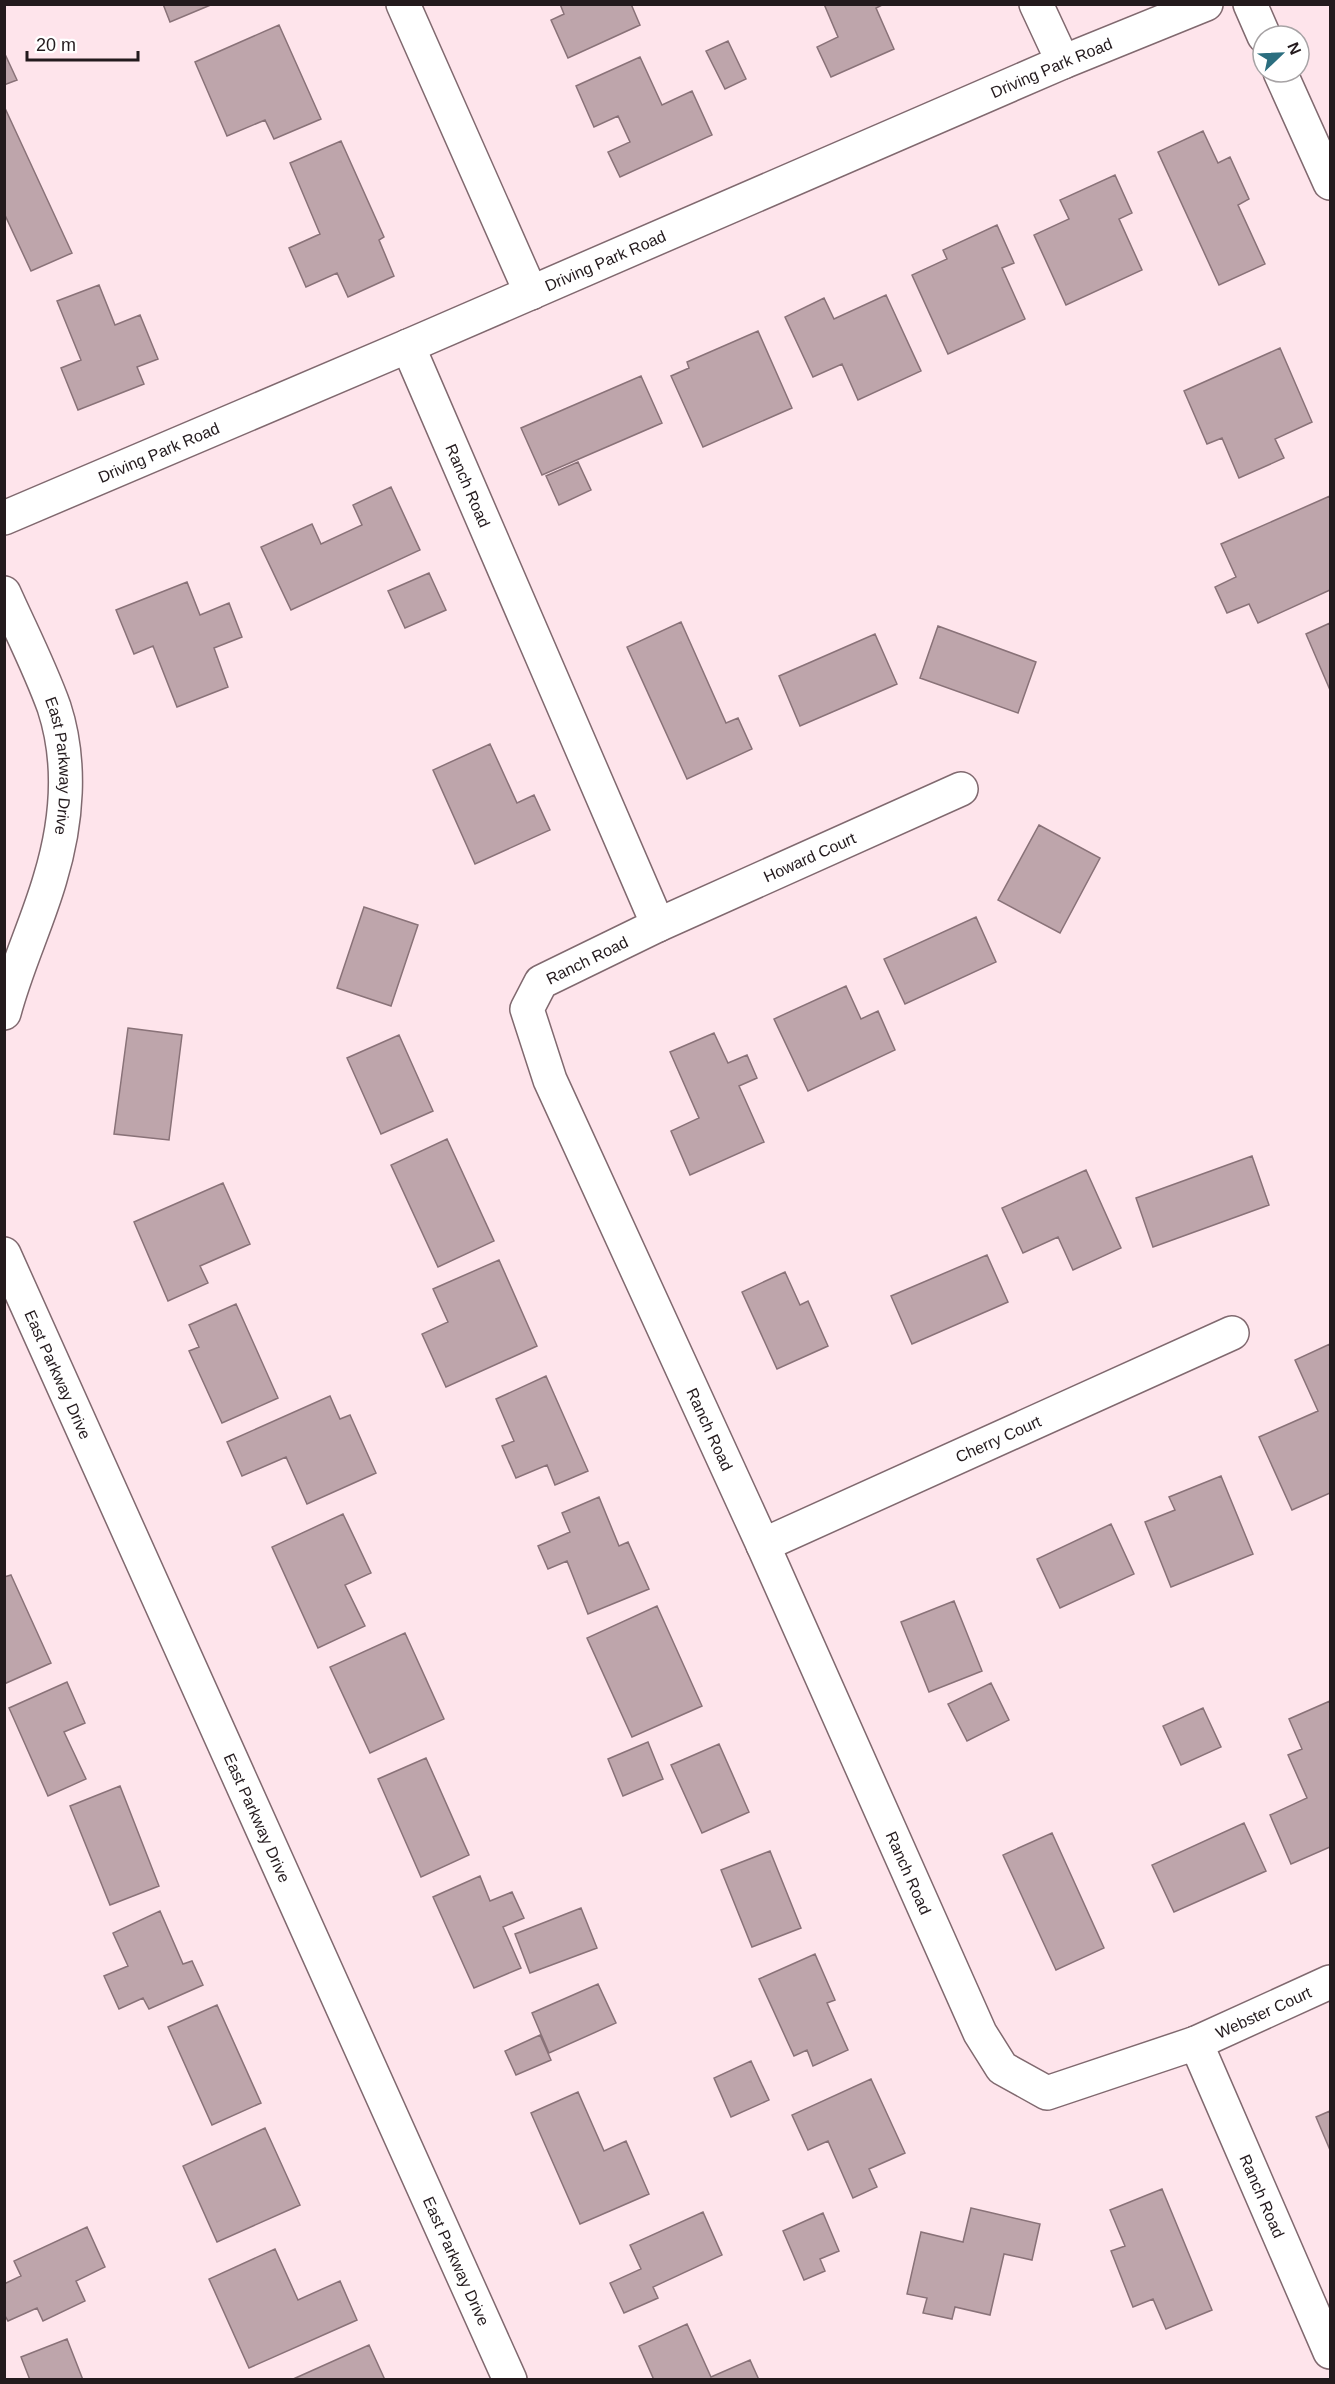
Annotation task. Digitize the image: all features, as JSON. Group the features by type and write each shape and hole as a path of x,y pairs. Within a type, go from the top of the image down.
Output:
{"street":[{"path":"403,4 531,292"},
{"path":"1036,4 1063,62"},
{"name":"Driving Park Road","path":"4,518 408,346 1063,62 1206,4"},
{"path":"1250,4 1259,24"},
{"path":"1285,84 1330,183"},
{"name":"Ranch Road","path":"408,346 658,925 541,982 527,1009 550,1080 763,1545 980,2032 1002,2068 1047,2093 1196,2043 1330,2352"},
{"name":"East Parkway Drive","path":"4,593 54,709 64,750 66,789 63,824 51,877 4,1013"},
{"name":"Howard Court","path":"658,925 961,789"},
{"name":"East Parkway Drive","path":"4,1254 510,2379"},
{"name":"Cherry Court","path":"763,1545 1232,1333"},
{"name":"Webster Court","path":"1196,2043 1330,1982"}],"building":[{"path":"163,4 213,4 170,22"},
{"path":"560,4 631,4 640,25 568,58 551,20 564,14"},
{"path":"824,4 884,4 876,8 894,49 831,77 817,47 838,37"},
{"path":"279,25 321,119 274,139 265,120 227,136 195,62"},
{"path":"728,41 746,79 725,89 706,51"},
{"path":"4,52 17,80 4,85"},
{"path":"640,57 662,105 692,91 712,135 620,177 608,152 630,142 618,116 594,127 576,86"},
{"path":"4,106 72,253 31,271 4,213"},
{"path":"1203,131 1218,163 1230,157 1249,199 1238,205 1265,264 1219,285 1158,152"},
{"path":"341,141 384,237 379,240 394,276 348,297 337,273 306,287 289,248 320,234 290,163"},
{"path":"1115,175 1132,213 1119,219 1142,270 1066,305 1034,235 1069,219 1060,200"},
{"path":"997,225 1014,263 1002,268 1025,319 948,354 912,275 947,259 943,250"},
{"path":"99,285 115,325 140,315 158,359 137,367 144,384 78,410 61,368 81,360 57,301"},
{"path":"886,295 921,371 858,400 842,364 813,377 785,317 824,298 834,319"},
{"path":"758,331 792,408 703,447 671,376 689,368 687,362"},
{"path":"1280,348 1312,422 1275,439 1284,458 1239,478 1222,438 1207,444 1184,391"},
{"path":"641,376 662,423 542,475 521,428"},
{"path":"578,462 591,490 559,505 546,476"},
{"path":"391,487 420,550 291,610 261,547 312,524 321,544 362,525 353,505"},
{"path":"1330,496 1330,590 1258,623 1249,604 1227,613 1215,587 1236,577 1221,544"},
{"path":"429,573 446,610 405,628 388,591"},
{"path":"187,582 200,615 229,603 242,637 214,648 228,687 177,707 153,646 134,654 116,610"},
{"path":"681,622 726,723 738,718 752,749 687,779 627,647"},
{"path":"1330,623 1330,690 1306,634"},
{"path":"938,626 1036,662 1018,713 920,678"},
{"path":"875,634 897,684 800,726 779,676"},
{"path":"490,744 517,803 534,795 550,830 475,864 433,770"},
{"path":"1039,825 1100,858 1060,933 998,900"},
{"path":"364,907 418,925 391,1006 337,988"},
{"path":"976,917 996,962 905,1004 884,959"},
{"path":"846,986 861,1019 878,1011 895,1050 808,1091 774,1019"},
{"path":"128,1028 182,1035 169,1140 114,1134"},
{"path":"714,1033 728,1063 747,1055 757,1078 739,1086 764,1142 690,1175 671,1131 699,1118 670,1052"},
{"path":"399,1035 433,1111 381,1134 347,1058"},
{"path":"447,1139 494,1241 438,1267 391,1165"},
{"path":"1252,1156 1269,1205 1153,1247 1136,1198"},
{"path":"1086,1170 1121,1248 1073,1270 1058,1237 1023,1253 1002,1208"},
{"path":"223,1183 250,1244 200,1266 208,1283 168,1301 134,1222"},
{"path":"987,1255 1008,1302 912,1344 891,1296"},
{"path":"499,1260 537,1346 446,1387 422,1334 448,1322 433,1289"},
{"path":"785,1272 800,1305 808,1301 828,1346 777,1369 742,1292"},
{"path":"236,1304 278,1398 222,1423 189,1351 199,1347 189,1325"},
{"path":"1330,1344 1330,1493 1292,1510 1259,1437 1318,1411 1295,1360"},
{"path":"546,1376 588,1471 555,1485 547,1465 516,1478 502,1446 514,1441 496,1399"},
{"path":"330,1396 340,1419 350,1415 376,1473 307,1504 286,1457 242,1476 227,1442"},
{"path":"1221,1476 1253,1554 1171,1587 1145,1522 1175,1510 1169,1497"},
{"path":"599,1497 619,1546 628,1542 649,1589 588,1614 567,1561 548,1569 538,1546 570,1532 562,1513"},
{"path":"343,1514 371,1573 345,1585 365,1626 318,1648 272,1547"},
{"path":"1111,1524 1134,1574 1060,1608 1037,1559"},
{"path":"11,1575 51,1663 4,1684 4,1577"},
{"path":"954,1601 982,1671 929,1692 901,1622"},
{"path":"657,1606 702,1706 632,1737 587,1638"},
{"path":"405,1633 444,1719 370,1753 330,1667"},
{"path":"67,1682 85,1723 64,1732 86,1779 48,1796 9,1708"},
{"path":"991,1683 1009,1720 967,1741 948,1704"},
{"path":"1330,1701 1330,1847 1291,1864 1270,1815 1307,1798 1288,1755 1302,1749 1289,1719"},
{"path":"1203,1708 1221,1747 1181,1765 1163,1726"},
{"path":"648,1742 663,1779 623,1796 608,1759"},
{"path":"719,1744 749,1812 702,1833 671,1765"},
{"path":"426,1758 469,1855 421,1877 378,1779"},
{"path":"120,1786 159,1886 110,1905 70,1806"},
{"path":"1244,1823 1266,1871 1174,1912 1152,1865"},
{"path":"1052,1833 1104,1948 1056,1970 1003,1855"},
{"path":"770,1851 801,1928 752,1947 721,1870"},
{"path":"480,1876 490,1901 512,1892 524,1918 503,1927 521,1968 474,1988 433,1897"},
{"path":"581,1908 597,1948 530,1973 515,1934"},
{"path":"160,1911 183,1964 192,1961 203,1985 149,2009 143,1998 119,2009 104,1976 128,1966 113,1933"},
{"path":"815,1954 835,2000 827,2003 848,2050 813,2066 807,2050 794,2056 759,1979"},
{"path":"598,1984 616,2023 549,2053 532,2013"},
{"path":"217,2005 261,2103 212,2125 168,2027"},
{"path":"540,2035 551,2060 516,2075 505,2051"},
{"path":"751,2061 769,2100 731,2117 714,2078"},
{"path":"871,2079 905,2153 869,2169 877,2187 853,2198 828,2141 808,2150 792,2115"},
{"path":"578,2092 604,2151 626,2141 649,2194 580,2224 531,2113"},
{"path":"1330,2111 1330,2150 1316,2117"},
{"path":"265,2128 300,2205 217,2242 183,2166"},
{"path":"1162,2189 1212,2310 1166,2329 1153,2299 1133,2307 1111,2251 1125,2246 1110,2210"},
{"path":"971,2208 1040,2224 1032,2260 1004,2254 990,2315 955,2307 952,2319 923,2313 927,2298 907,2294 921,2232 963,2242"},
{"path":"703,2212 722,2255 653,2287 658,2298 624,2313 610,2283 641,2269 630,2245"},
{"path":"823,2213 839,2251 820,2259 825,2271 804,2280 783,2231"},
{"path":"87,2227 105,2267 76,2281 85,2301 43,2321 37,2308 8,2321 4,2314 4,2284 21,2276 14,2261"},
{"path":"275,2249 298,2300 340,2281 357,2320 249,2368 209,2279"},
{"path":"687,2324 711,2377 750,2360 759,2380 654,2380 639,2346"},
{"path":"67,2339 83,2380 30,2380 21,2357"},
{"path":"369,2345 385,2380 291,2380"}]}
